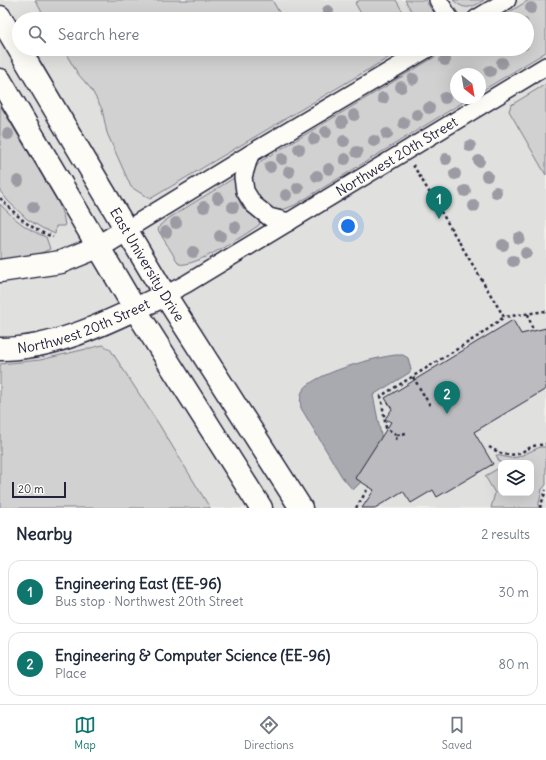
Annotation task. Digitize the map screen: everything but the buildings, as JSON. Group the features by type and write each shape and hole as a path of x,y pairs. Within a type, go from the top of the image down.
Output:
{"street":[{"path":"438,0 446,12"},
{"path":"487,12 507,0"},
{"name":"East University Drive","path":"0,17 12,37"},
{"name":"East University Drive","path":"23,56 165,295 301,508"},
{"path":"0,270 61,262 98,247 250,154 415,56"},
{"name":"Northwest 20th Street","path":"0,349 14,349 43,344 68,337 165,295 186,284 546,66"},
{"path":"0,80 135,309 261,508"},
{"path":"250,154 244,177 245,191 253,204 269,217 289,222"}],"path":[{"path":"404,152 504,317"},
{"path":"0,198 20,218 41,233 53,237"},
{"path":"398,436 386,428 381,396 480,335 504,317 546,311"},
{"path":"528,314 533,331"},
{"path":"413,377 431,407"},
{"path":"396,440 398,436 406,433"},
{"path":"489,447 502,454 510,455 518,454 533,446 546,444"},
{"path":"356,508 369,487"},
{"path":"540,508 546,490"}],"shaded area":[{"path":"0,0 546,0 546,508 0,508"},
{"path":"35,0 272,0 279,12 42,12"},
{"path":"360,0 396,0 403,12 360,12 355,3"},
{"path":"405,0 425,0 433,12 412,12"},
{"path":"453,0 484,0 475,5 465,7"},
{"path":"529,0 546,0 546,52 486,88 486,68 450,68 450,104 460,104 295,205 277,210 270,209 258,202 250,183 254,169 261,161 436,56 534,56 534,12 509,12"},
{"path":"67,56 391,56 150,199 131,187 107,133 102,109 91,89 78,74"},
{"path":"546,84 546,175 509,111 511,105"},
{"path":"0,105 59,204 65,226 56,226 55,234 27,219 0,191"},
{"path":"234,178 240,203 245,210 260,223 259,225 207,256 186,264 179,264 158,230 160,225"},
{"path":"0,204 21,223 46,237 50,249 25,257 0,259"},
{"path":"103,345 110,349 160,426 210,508 0,508 0,364 40,360"},
{"path":"403,355 408,358 411,370 409,373 373,395 384,450 364,479 353,490 342,477 301,408 301,394 310,384 332,372 361,362"},
{"path":"540,447 546,447 546,485 542,489 538,508 491,508 495,493 485,476 498,469 498,496 534,496 534,460 498,460 496,455 510,458 518,457"}],"place":[{"name":"Engineering East (EE-96)","path":"439,219"},
{"name":"Engineering & Computer Science (EE-96)","path":"447,414"}]}
